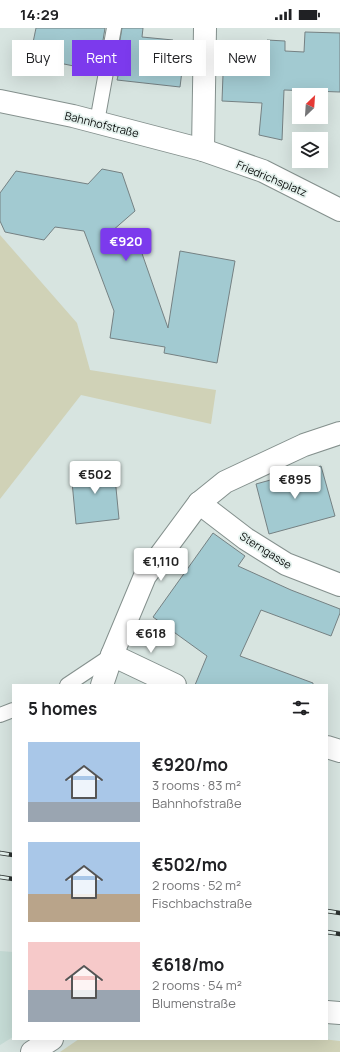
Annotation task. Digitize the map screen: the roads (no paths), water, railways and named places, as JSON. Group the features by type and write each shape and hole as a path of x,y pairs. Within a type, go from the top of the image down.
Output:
{"street":[{"path":"203,150 205,28"},
{"name":"Bahnhofstraße","path":"0,101 97,122 203,150"},
{"name":"Friedrichsplatz","path":"203,150 263,171 338,205"},
{"path":"102,684 112,655 145,576 199,503 225,482 304,445 340,433"},
{"name":"Sterngasse","path":"199,503 246,539 286,564 340,585"},
{"path":"112,655 173,684"},
{"path":"328,746 340,751"},
{"path":"328,1012 340,1013"},
{"path":"32,1052 50,1040"}],"lane":[{"path":"97,122 114,28"},
{"path":"68,684 112,655"},
{"path":"0,715 12,710"}],"railway":[{"path":"0,853 12,855"},
{"path":"0,877 12,879"},
{"path":"328,911 340,913"},
{"path":"328,932 340,934"}]}
